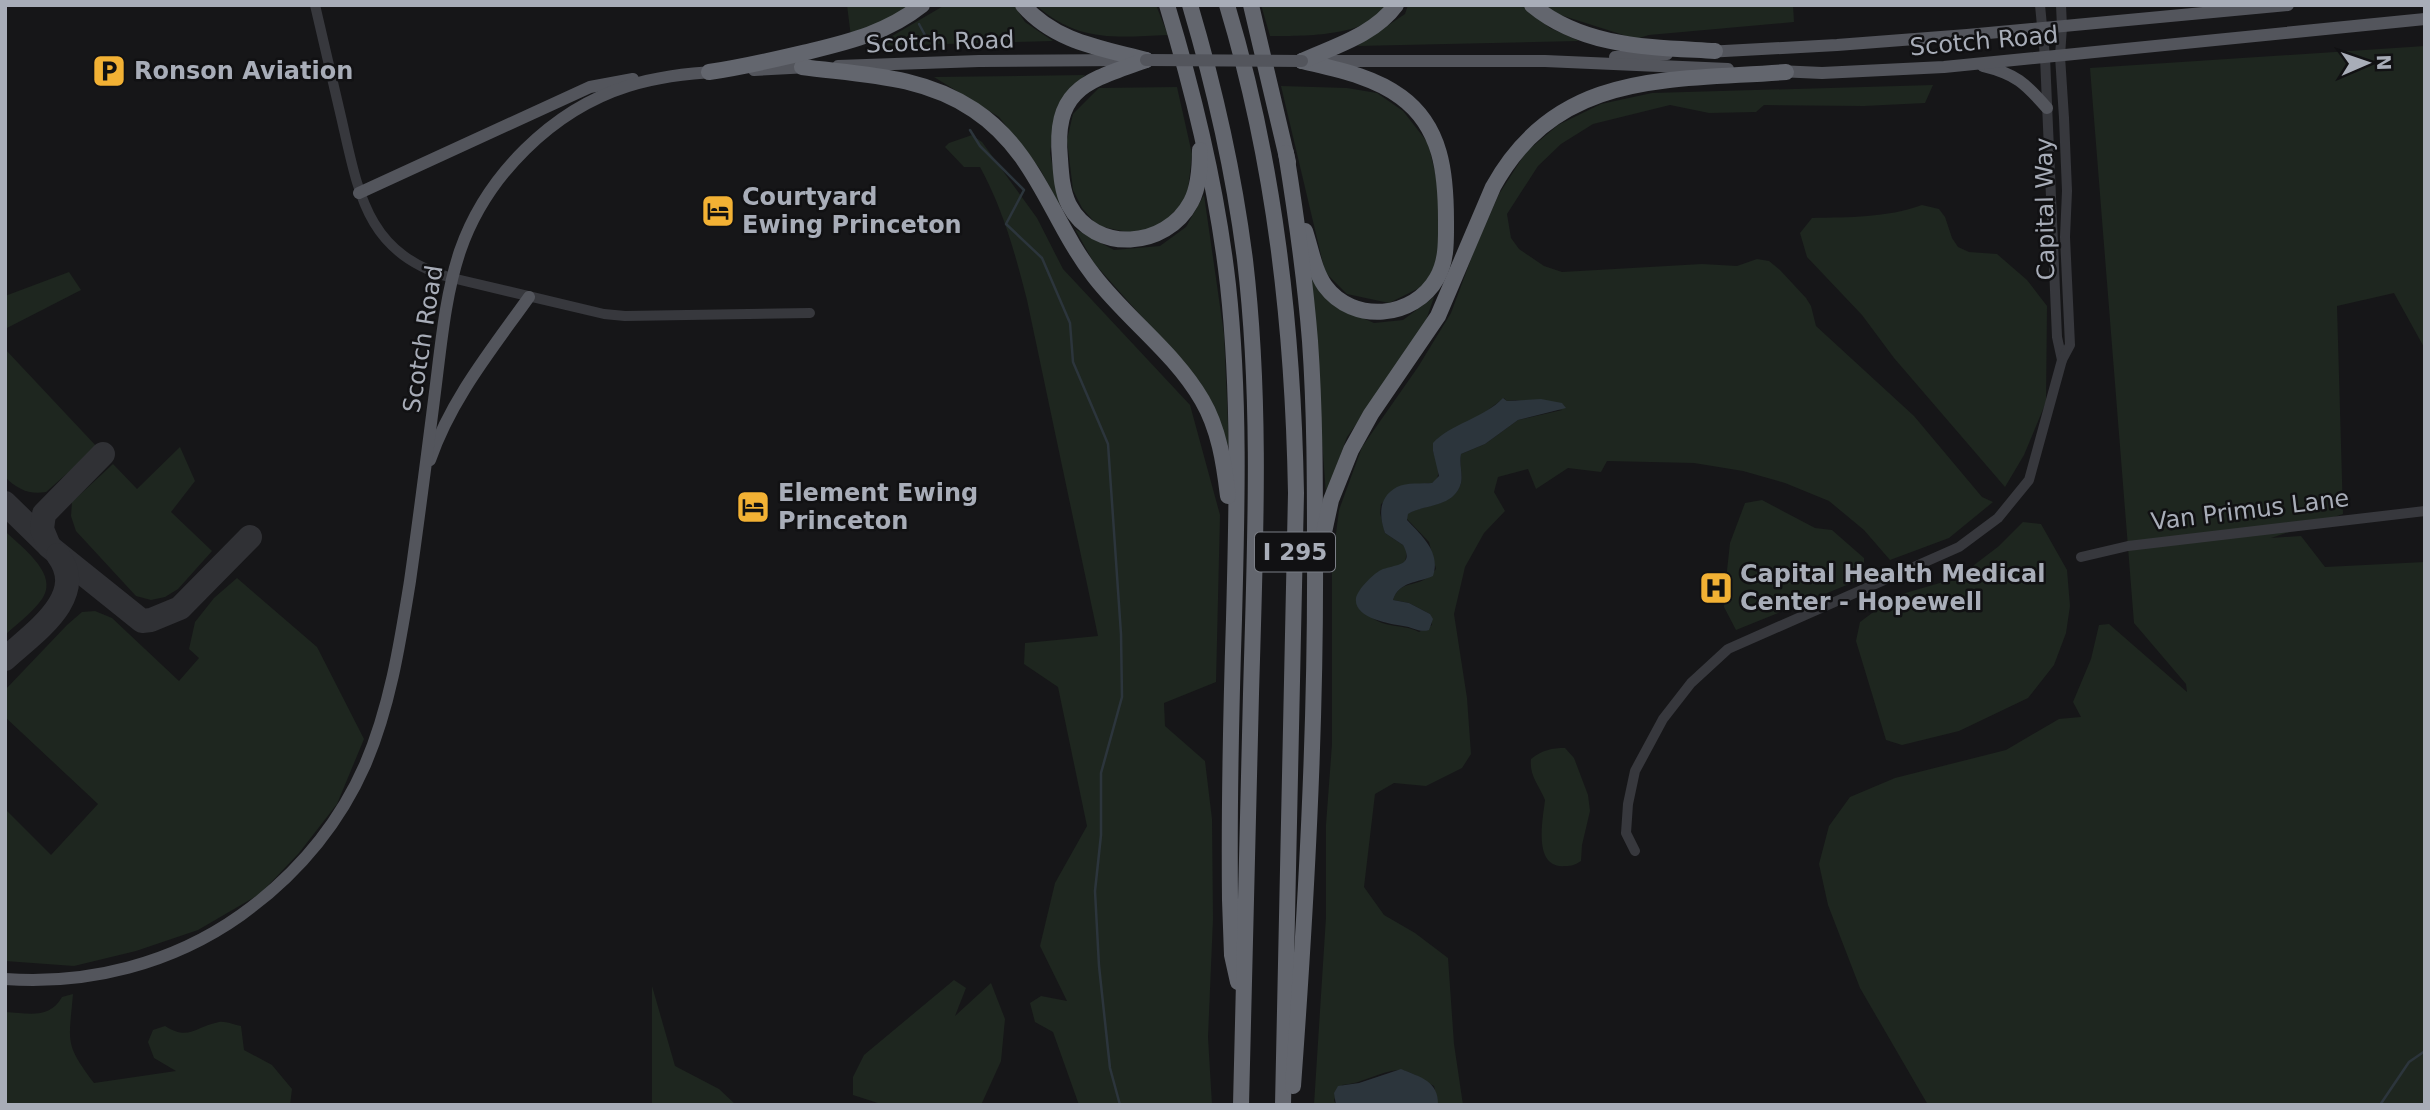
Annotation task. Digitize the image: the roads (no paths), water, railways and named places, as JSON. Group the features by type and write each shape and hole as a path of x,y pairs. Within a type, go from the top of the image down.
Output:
{"highway":[{"path":"709,72 763,64 851,42 886,29 922,5"},
{"path":"1023,5 1056,33 1074,41 1146,60"},
{"path":"1167,5 1213,182 1231,320 1237,426 1230,900 1232,955 1243,1001"},
{"name":"I 295","path":"1190,5 1206,58 1235,196 1245,259 1252,339 1256,519 1241,1105"},
{"name":"I 295","path":"1227,5 1254,110 1274,210 1286,295 1294,415 1296,507 1283,1105"},
{"path":"1302,61 1368,31 1396,5"},
{"path":"1532,5 1570,29 1603,40 1628,45 1715,51"},
{"path":"1251,8 1316,268 1323,283 1334,295 1354,308 1378,312 1404,307 1426,293 1441,270 1446,249 1444,173 1434,136 1415,109 1388,88 1349,73 1302,61"},
{"path":"1146,60 1087,83 1069,101 1061,117 1058,136 1064,193 1074,213 1090,229 1115,239 1138,240 1165,230 1183,214 1193,198 1199,172 1199,145 1191,92"},
{"path":"802,67 910,81 942,91 986,119 1023,159 1088,269 1184,374 1202,400 1212,421 1224,464 1231,530 1233,644"},
{"path":"1315,592 1328,512 1351,450 1371,414 1438,316 1487,198 1498,176 1515,153 1555,117 1577,103 1605,91 1643,83 1786,72"},
{"path":"1286,153 1310,342 1315,451 1313,727 1305,919 1292,1105"}],"main road":[{"name":"Scotch Road","path":"1545,61 1825,46 2042,29 2288,5"},
{"name":"Scotch Road","path":"5,979 82,978 154,960 205,937 232,921 292,873 328,829 365,764 384,708 405,615 444,323 460,250 478,211 518,156 558,123 591,102 626,87 665,77 709,72 979,61 1545,61 1786,72 1891,71 2425,19"},
{"path":"1976,64 1996,69 2024,82 2047,108"},
{"path":"359,192 590,87 616,81 665,77"},
{"path":"422,491 431,457 451,413 472,376 529,297"}],"street":[{"path":"315,5 359,192 367,213 393,247 422,267 452,278 616,315 810,313"},
{"name":"Capital Way","path":"2040,5 2045,57 2052,250 2058,346 2062,360"},
{"name":"Capital Way","path":"1635,851 1626,833 1628,804 1635,771 1662,719 1691,683 1728,649 1959,547 1998,518 2029,480 2062,360 2070,345 2065,237 2067,191 2060,56 2061,5"},
{"name":"Van Primus Lane","path":"2081,557 2128,546 2425,511"}],"waterway":[{"path":"919,24 926,37"},
{"path":"970,130 980,146 1024,190 1006,224 1042,258 1070,323 1073,362 1108,444 1121,634 1122,697 1101,773 1101,835 1095,891 1099,966 1110,1068 1120,1105"},
{"path":"2380,1105 2409,1062 2425,1051"}],"place":[{"name":"Ronson Aviation","path":"109,71"},
{"name":"Courtyard Ewing Princeton","path":"718,211"},
{"name":"Element Ewing Princeton","path":"753,507"},
{"name":"Capital Health Medical Center - Hopewell","path":"1716,588"}]}
